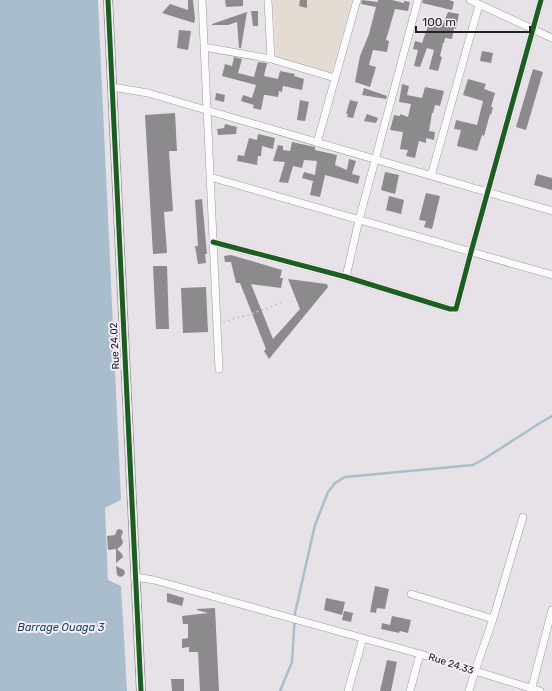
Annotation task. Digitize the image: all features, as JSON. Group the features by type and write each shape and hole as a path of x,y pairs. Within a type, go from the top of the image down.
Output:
{"street":[{"name":"Rue 24.02","path":"108,0 141,691"},
{"path":"202,0 219,369"},
{"path":"268,0 271,60"},
{"path":"317,143 357,0"},
{"path":"346,277 359,220 418,0"},
{"path":"470,0 552,38"},
{"path":"213,242 346,277 454,310 457,307 487,192 541,0"},
{"path":"431,176 480,5"},
{"path":"204,47 271,60 335,78"},
{"path":"112,87 148,93 552,211"},
{"path":"210,177 552,275"},
{"path":"469,691 493,619 523,516"},
{"name":"Rue 24.33","path":"135,577 154,580 303,621 420,654 531,690 540,691"},
{"path":"411,594 493,619"},
{"path":"531,690 552,610"},
{"path":"348,691 363,638"},
{"path":"410,691 420,654"}],"path":[{"path":"217,323 229,321 281,303"}],"shaded area":[{"path":"273,0 352,0 330,78 277,63"}],"water":[{"name":"Barrage Ouaga 3","path":"0,0 98,0 121,500 105,508 108,580 121,586 127,691 0,691"}],"building":[{"path":"188,0 193,0 194,23 162,13 170,4 188,10"},
{"path":"225,0 243,0 243,6 226,7"},
{"path":"300,0 307,0 307,8 299,6"},
{"path":"362,0 378,2 378,0 392,0 404,3 404,1 410,2 408,11 395,9 386,40 389,41 387,52 373,50 369,65 376,67 370,87 355,82 360,56 369,34 376,7 361,4"},
{"path":"423,0 449,0 454,2 452,10 422,3"},
{"path":"251,11 258,11 258,26 253,26"},
{"path":"247,12 241,48 239,48 237,22 228,25 212,25 212,24"},
{"path":"448,12 459,14 452,39 445,38 443,43 440,56 442,57 438,71 429,69 434,50 427,48 420,67 414,66 418,50 413,49 415,41 422,43 430,20 443,24"},
{"path":"179,30 191,31 188,50 177,48"},
{"path":"482,51 493,53 491,63 480,61"},
{"path":"234,57 242,59 238,73 254,77 258,62 267,63 264,76 278,79 280,71 295,74 294,76 304,79 302,90 283,86 282,92 279,91 278,97 264,95 261,110 253,108 254,105 241,101 243,95 252,98 256,85 222,76 225,64 232,66"},
{"path":"533,69 543,72 526,130 516,127"},
{"path":"468,79 486,84 484,89 495,93 491,107 493,107 491,115 490,114 484,136 482,135 477,151 457,146 461,130 454,129 456,120 477,125 483,101 463,95"},
{"path":"402,84 409,86 407,95 422,98 425,87 444,91 440,106 435,105 432,113 429,131 435,132 434,140 426,138 426,143 419,141 415,158 406,156 408,150 400,149 403,132 390,130 394,115 400,116 400,114 408,117 411,104 399,102"},
{"path":"364,88 387,96 386,99 362,95"},
{"path":"216,93 225,95 224,102 215,100"},
{"path":"300,100 309,102 305,121 297,120"},
{"path":"350,100 358,102 353,118 347,117 348,114 346,114"},
{"path":"175,113 177,151 169,151 173,211 164,212 167,253 153,254 145,115"},
{"path":"367,114 378,118 376,123 364,121"},
{"path":"225,124 237,127 236,134 218,135 217,129 224,128"},
{"path":"258,134 275,138 273,149 262,146 261,156 258,156 257,165 237,161 238,155 244,156 249,138 257,140"},
{"path":"292,142 315,147 315,150 337,155 335,165 347,170 349,159 356,161 352,174 360,176 358,184 325,175 320,197 310,195 313,181 302,178 304,172 315,175 317,161 304,160 302,168 293,166 288,183 279,182 285,162 273,161 278,145 283,146 283,150 290,151"},
{"path":"385,172 399,175 395,194 381,190"},
{"path":"537,174 552,178 552,190 534,185"},
{"path":"426,193 440,196 432,229 424,227 426,221 419,220"},
{"path":"389,196 404,200 401,214 386,210"},
{"path":"202,199 207,254 205,254 206,263 198,264 195,246 198,246 195,200"},
{"path":"231,255 282,270 280,278 283,278 281,288 251,284 273,339 300,309 288,279 327,284 328,287 269,359 264,351 266,349 240,283 236,283 231,262 225,262 224,256"},
{"path":"153,266 167,266 169,329 156,329"},
{"path":"206,287 208,332 183,333 181,288"},
{"path":"119,529 123,532 121,537 123,542 117,549 123,557 116,563 116,549 108,550 107,536 115,535"},
{"path":"116,566 124,570 125,573 123,576 120,577 117,575"},
{"path":"375,586 389,589 385,609 377,608 376,613 370,612"},
{"path":"167,593 184,598 182,606 167,602"},
{"path":"326,598 345,602 342,615 324,610"},
{"path":"215,608 219,691 200,691 198,652 189,652 189,647 182,648 182,639 188,638 188,624 183,624 182,616 208,613 197,609"},
{"path":"344,611 353,613 351,622 342,620"},
{"path":"392,616 411,620 408,633 400,631 399,633 381,629 382,623 390,625"},
{"path":"387,660 397,662 391,691 380,691"},
{"path":"171,679 184,679 184,691 172,691"}],"waterway":[{"path":"280,691 292,662 295,613 315,525 328,492 335,483 345,477 473,465 552,416"}],"cycle path":[{"path":"108,0 141,691"},
{"path":"213,242 346,277 450,309 456,309 541,0"}]}
